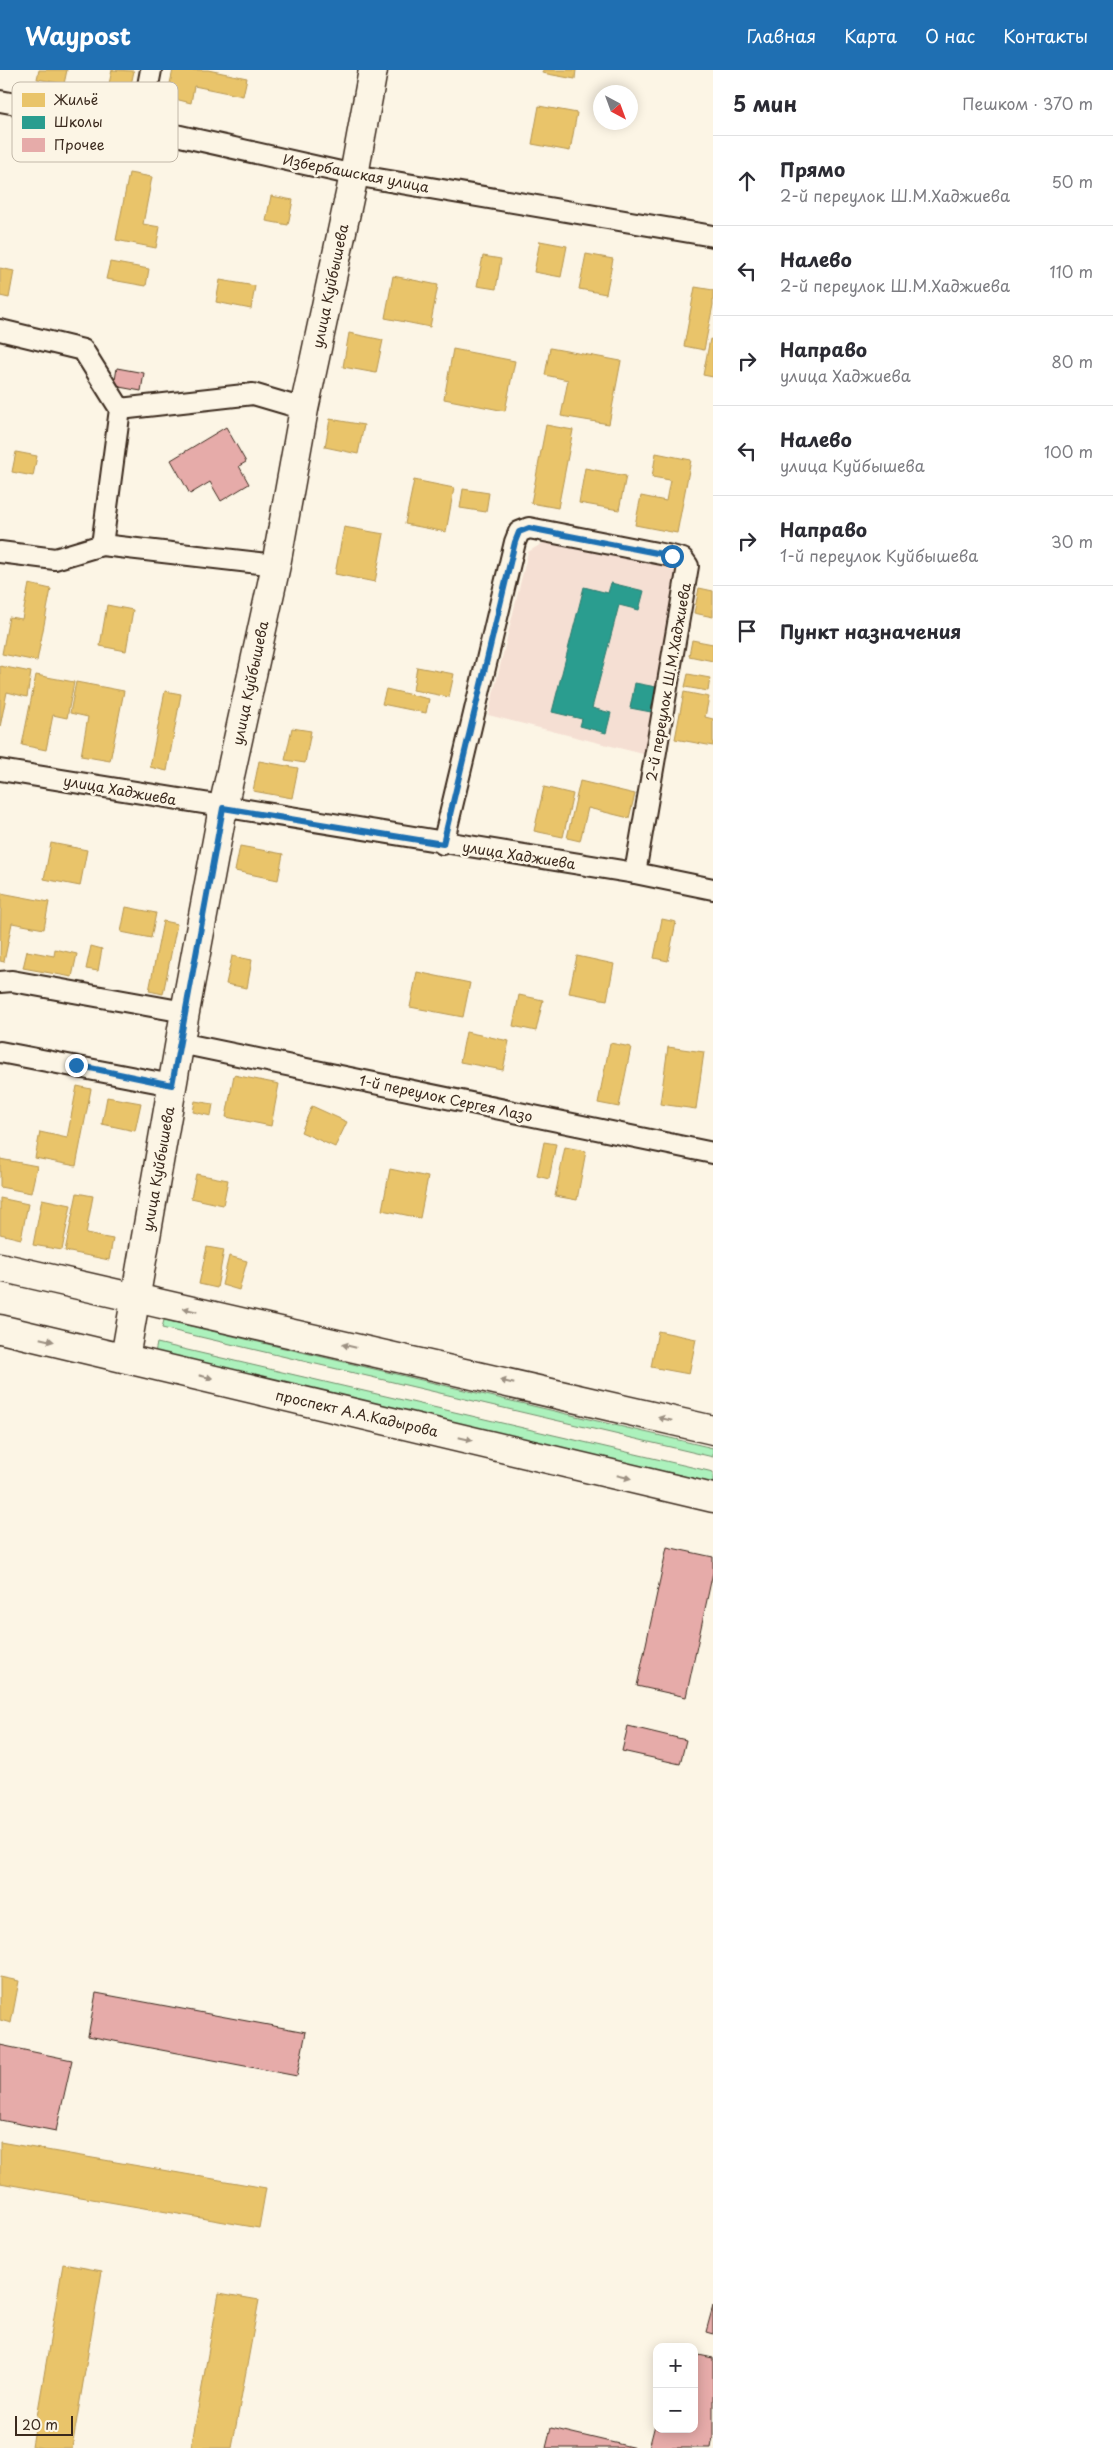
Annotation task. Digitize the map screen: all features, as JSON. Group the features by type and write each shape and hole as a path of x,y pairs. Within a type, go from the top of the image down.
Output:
{"street":[{"name":"улица Куйбышева","path":"125,1358 185,1012 223,808 276,565 304,409 354,175 373,70"},
{"name":"Избербашская улица","path":"178,136 354,175 713,236"},
{"path":"0,330 83,350 120,409 102,545"},
{"path":"120,409 253,394 304,409"},
{"name":"2-й переулок Ш.М.Хаджиева","path":"443,844 515,542 519,532 529,528 672,556 683,559 688,566 635,873"},
{"path":"0,552 55,559 102,545 276,565"},
{"name":"улица Хаджиева","path":"0,770 443,844 635,873 713,889"},
{"path":"0,982 12,981 185,1012"},
{"name":"1-й переулок Сергея Лазо","path":"180,1043 713,1153"},
{"path":"0,1052 172,1085"},
{"path":"0,1267 713,1430"},
{"name":"проспект А.А.Кадырова","path":"0,1329 713,1498"}],"shaded area":[{"path":"546,541 664,564 673,567 679,577 647,755 488,715 528,552"}],"green space":[{"path":"164,1320 713,1448 713,1457 162,1328"},
{"path":"157,1343 713,1472 713,1483 155,1353"}],"building: Жильё":[{"path":"39,70 67,70 64,82 37,79"},
{"path":"112,70 134,71 132,82 109,82"},
{"path":"173,70 208,70 247,78 243,96 194,86 191,103 178,100 178,82 170,82"},
{"path":"543,70 576,70 575,79 542,73"},
{"path":"539,106 577,113 570,151 532,144"},
{"path":"129,173 152,177 143,224 160,227 156,248 116,240"},
{"path":"271,196 293,200 288,225 266,221"},
{"path":"540,241 567,246 561,277 534,272"},
{"path":"586,254 613,259 606,294 579,289"},
{"path":"483,256 501,259 496,289 477,286"},
{"path":"110,262 149,269 146,286 106,279"},
{"path":"0,268 14,271 9,298 0,296"},
{"path":"393,276 438,285 430,327 385,318"},
{"path":"220,280 255,286 251,309 216,302"},
{"path":"695,287 713,290 713,305 704,350 684,346"},
{"path":"349,333 383,340 376,373 343,367"},
{"path":"710,339 713,340 713,377 703,375"},
{"path":"550,348 621,361 609,424 561,416 568,380 545,375"},
{"path":"453,349 515,361 505,411 444,399"},
{"path":"330,419 364,425 358,454 325,447"},
{"path":"546,425 573,430 558,508 531,503"},
{"path":"16,452 37,456 33,476 12,472"},
{"path":"656,453 691,460 677,533 635,525 641,496 666,501 670,480 652,477"},
{"path":"585,468 626,476 619,510 579,503"},
{"path":"414,480 454,488 446,532 405,524"},
{"path":"463,489 489,493 486,512 460,508"},
{"path":"344,527 384,534 375,582 335,574"},
{"path":"29,584 51,589 37,661 2,654 9,617 22,619"},
{"path":"699,588 713,591 713,617 694,613"},
{"path":"107,605 133,610 126,651 100,646"},
{"path":"692,640 713,644 713,661 689,656"},
{"path":"0,666 31,672 27,697 7,692 0,727"},
{"path":"417,667 454,674 449,697 413,690"},
{"path":"688,674 710,678 708,691 685,687"},
{"path":"36,675 74,682 67,718 53,715 46,750 22,745"},
{"path":"76,682 124,691 110,761 81,756 88,717 70,713"},
{"path":"386,689 429,699 426,713 382,704"},
{"path":"165,691 181,694 167,771 150,767"},
{"path":"684,692 709,697 705,717 713,719 713,746 675,739"},
{"path":"292,728 311,731 305,763 285,760"},
{"path":"259,761 298,768 292,798 253,791"},
{"path":"580,781 635,794 629,818 588,808 580,841 567,838"},
{"path":"544,787 573,794 563,837 534,831"},
{"path":"51,843 87,850 80,886 44,879"},
{"path":"240,846 283,854 278,880 235,871"},
{"path":"1,893 49,902 44,929 12,923 4,962 0,961"},
{"path":"126,907 156,913 151,938 121,932"},
{"path":"662,919 676,922 668,961 654,958"},
{"path":"163,921 177,924 163,994 149,991"},
{"path":"91,946 102,949 98,971 86,969"},
{"path":"55,949 77,954 72,977 23,968 27,951 54,956"},
{"path":"232,956 252,960 247,988 226,984"},
{"path":"577,956 614,964 607,1000 569,993"},
{"path":"417,972 470,983 463,1017 410,1007"},
{"path":"519,995 543,1000 536,1031 513,1026"},
{"path":"466,1032 509,1041 503,1070 460,1062"},
{"path":"610,1043 631,1047 619,1107 598,1103"},
{"path":"668,1047 704,1052 696,1109 660,1104"},
{"path":"234,1075 279,1084 271,1126 226,1117"},
{"path":"77,1086 91,1089 76,1166 35,1158 40,1132 67,1138"},
{"path":"107,1097 141,1103 135,1131 102,1124"},
{"path":"195,1101 213,1104 211,1116 193,1112"},
{"path":"312,1106 347,1122 335,1147 301,1132"},
{"path":"544,1142 556,1144 549,1179 537,1176"},
{"path":"565,1147 586,1151 577,1200 555,1196"},
{"path":"0,1159 37,1166 31,1193 0,1187"},
{"path":"390,1169 428,1177 420,1218 382,1210"},
{"path":"196,1174 228,1180 223,1205 191,1198"},
{"path":"77,1193 93,1196 86,1234 113,1239 109,1260 65,1251"},
{"path":"0,1198 28,1204 21,1239 0,1234"},
{"path":"42,1199 71,1205 62,1250 33,1245"},
{"path":"207,1247 224,1250 217,1288 199,1284"},
{"path":"229,1256 247,1261 239,1290 222,1285"},
{"path":"658,1331 696,1339 689,1374 651,1367"},
{"path":"0,1977 19,1981 11,2023 0,2020"},
{"path":"0,2142 266,2188 259,2228 0,2183"},
{"path":"63,2264 102,2271 72,2448 43,2448 32,2446"},
{"path":"219,2293 259,2300 232,2448 191,2448"}],"building: Школы":[{"path":"611,583 644,591 639,610 619,605 592,708 611,713 606,733 580,726 582,719 552,712 584,587 608,593"},
{"path":"635,683 656,687 651,712 630,708"}],"building: Прочее":[{"path":"117,368 144,373 141,391 114,386"},
{"path":"226,427 246,462 239,466 249,484 221,501 210,482 190,494 171,460"},
{"path":"667,1547 713,1557 713,1572 686,1697 637,1686"},
{"path":"628,1726 686,1740 680,1764 622,1751"},
{"path":"96,1993 306,2032 297,2076 88,2036"},
{"path":"0,2045 72,2060 56,2131 0,2120"},
{"path":"713,2306 713,2334 706,2332"},
{"path":"698,2355 713,2358 713,2437 711,2448 649,2448 653,2432 698,2433"},
{"path":"551,2428 636,2448 546,2448"}],"route":[{"path":"76,1065 172,1085 223,808 443,844 515,542 519,532 529,528 672,556"}]}
